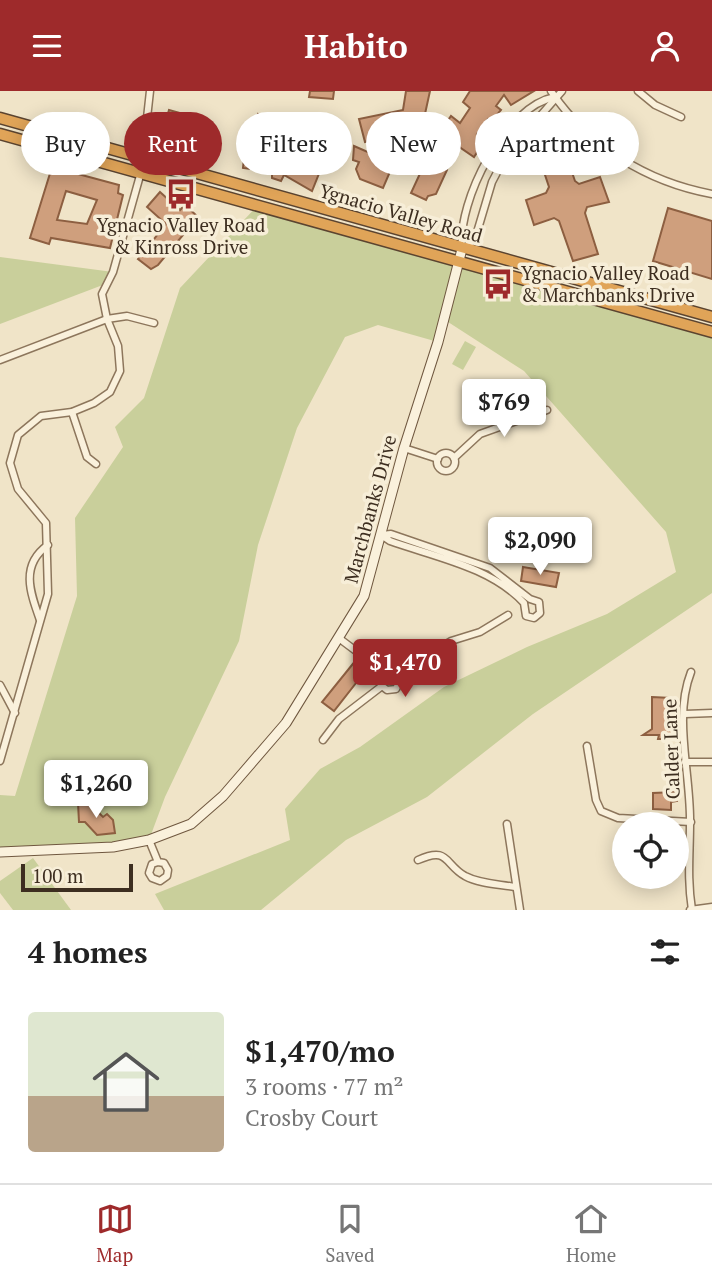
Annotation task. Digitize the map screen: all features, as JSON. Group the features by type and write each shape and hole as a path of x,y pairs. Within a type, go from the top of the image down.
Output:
{"highway":[{"name":"Ygnacio Valley Road","path":"0,118 124,152"},
{"name":"Ygnacio Valley Road","path":"0,134 124,167"},
{"name":"Ygnacio Valley Road","path":"155,175 712,332"},
{"name":"Ygnacio Valley Road","path":"205,175 712,317"}],"street":[{"path":"148,112 150,91"},
{"path":"462,249 461,236 475,187 490,154 525,112 540,99 562,91"},
{"path":"638,91 655,105 681,117"},
{"path":"553,94 597,142 635,168 670,183 712,194"},
{"path":"462,249 475,239 492,182 506,155 522,133 548,110 553,94"},
{"path":"0,761 48,594 46,523 18,489 10,463 18,435 41,416 72,412 110,392 120,370 118,346 107,319 102,294 113,272 140,175"},
{"name":"Marchbanks Drive","path":"0,852 113,847 149,840 191,824 223,796 286,723 365,596 404,448 462,249"},
{"path":"0,360 107,319 127,316 154,323"},
{"path":"438,459 439,467 449,470 454,465 454,458 480,433 547,410"},
{"path":"72,412 87,457 96,464"},
{"path":"404,448 438,459"},
{"path":"438,459 447,453 454,458"},
{"path":"391,534 489,568 530,599 539,602 540,613 534,618 526,616 524,603 500,583 462,565 390,541 381,535 391,534"},
{"path":"40,620 28,582 29,570 34,558 48,545"},
{"path":"398,674 451,641 480,632 509,615"},
{"path":"340,639 384,672"},
{"path":"391,670 398,674 400,680 396,688 387,690 382,686 380,678 384,672 391,670"},
{"name":"Calder Lane","path":"691,672 684,696 685,762 691,822 687,878 691,910"},
{"path":"0,685 15,713"},
{"path":"323,740 339,719 382,686"},
{"path":"685,714 712,713"},
{"path":"587,746 596,800 601,811 618,818 691,822"},
{"path":"685,762 712,762"},
{"path":"507,824 520,910"},
{"path":"149,840 158,862"},
{"path":"418,860 431,854 446,856 463,875 480,882 515,887"},
{"path":"691,910 712,907"}],"green space":[{"path":"258,205 712,332 712,593 533,714 427,797 346,840 261,910 164,910 155,894 290,840 285,809 320,769 360,747 444,687 527,647 607,614 676,572 666,532 524,371 445,320 438,342 378,325 345,337 297,428 258,545 239,641 165,797 149,840 0,852 0,795 15,796 77,596 75,518 123,447 115,427 144,398 180,288"},
{"path":"0,257 113,272 108,283 0,324"},
{"path":"465,341 476,347 463,370 452,364"},
{"path":"33,858 71,910 13,910 0,893 0,881"}],"building":[{"path":"310,91 334,91 333,99 309,97"},
{"path":"406,91 430,91 425,112 393,112 403,110"},
{"path":"470,91 534,91 511,105 504,95 496,106 501,110 499,112 475,112 474,157 461,148 461,122 470,108 463,102"},
{"path":"366,118 366,142 365,142 359,119"},
{"path":"354,146 366,151 366,175 389,175 383,188 360,179 356,169 359,162 353,160"},
{"path":"50,175 82,175 119,185 118,193 123,195 110,248 51,238 49,244 30,238","holes":["66,191 97,200 87,224 57,220"]},
{"path":"272,175 284,175 281,181 272,178"},
{"path":"284,175 318,175 312,191"},
{"path":"419,175 445,175 436,194 428,196 426,200 411,193"},
{"path":"545,175 573,175 579,184 600,177 609,202 587,207 585,213 598,254 573,261 559,221 554,218 534,225 526,200 546,193 549,187"},
{"path":"160,192 180,210 185,205 198,217 158,265 151,269 138,259 166,224 147,207"},
{"path":"668,208 712,221 712,279 653,261"},
{"path":"523,567 559,573 556,587 521,581"},
{"path":"356,660 367,669 334,711 322,702"},
{"path":"652,697 671,698 674,734 667,734 667,739 658,739 659,735 643,735 652,729"},
{"path":"676,792 677,801 671,802 671,810 653,809 653,793"},
{"path":"78,803 90,804 103,817 107,814 113,820 115,833 97,835 85,822 79,822"}],"place":[{"name":"Ygnacio Valley Road & Kinross Drive","path":"181,194"},
{"name":"Ygnacio Valley Road & Marchbanks Drive","path":"498,284"}]}
